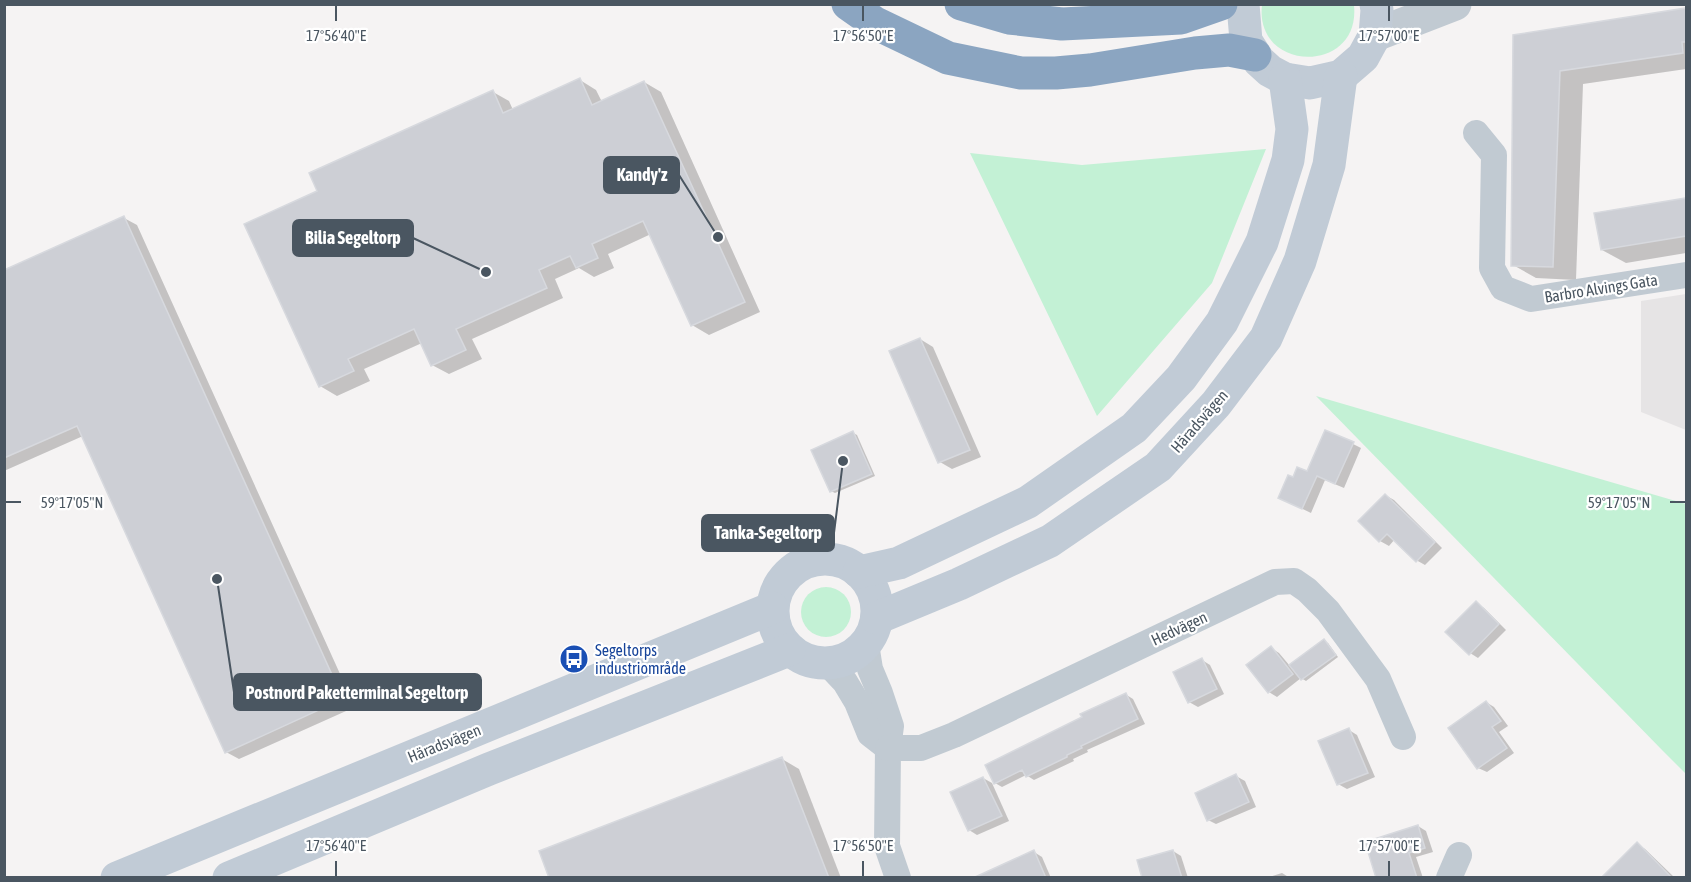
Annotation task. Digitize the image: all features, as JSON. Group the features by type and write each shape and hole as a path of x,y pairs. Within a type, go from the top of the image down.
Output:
{"highway":[{"path":"848,4 874,23 948,58 1021,73 1090,70 1194,53 1229,50 1255,55"},
{"path":"962,4 1009,18 1062,24 1181,18 1221,4"},
{"path":"1113,22 1159,4"}],"main road":[{"path":"1243,4 1246,41 1259,61 1270,71 1285,79 1310,83 1341,76 1363,57 1375,20"},
{"name":"Häradsvägen","path":"871,631 959,584 1050,541 1158,467 1216,404 1266,338 1300,261 1329,165 1341,76"},
{"path":"859,572 899,563 1028,502 1134,428 1181,378 1222,322 1262,242 1288,160 1292,129 1285,79"},
{"path":"824,559 842,562 859,572 872,590 871,631 843,660 828,664 804,659 789,650 775,628 772,608 777,590 789,573 811,560 824,559"},
{"name":"Häradsvägen","path":"117,878 772,608"},
{"path":"229,878 489,769 789,650"}],"street":[{"path":"1375,20 1455,4"},
{"name":"Barbro Alvings Gata","path":"1476,133 1494,155 1492,267 1503,288 1531,299 1686,275"},
{"name":"Hedvägen","path":"888,748 921,748 954,735 1275,582 1294,581 1307,590 1328,611 1378,679 1403,736"},
{"path":"871,631 870,669 891,726 888,748 886,846 898,878"},
{"path":"828,664 845,682 857,702 870,734 888,748"}],"shaded area":[{"path":"1686,294 1686,430 1641,412 1641,301"}],"green space":[{"path":"1262,5 1354,5 1352,28 1341,44 1326,54 1308,57 1289,53 1274,44 1264,27"},
{"path":"1266,149 1212,283 1097,416 970,153 1082,165"},
{"path":"1316,396 1686,504 1686,774 1663,751"},
{"path":"826,587 844,594 851,612 844,630 826,637 808,630 801,612 808,594"}],"building":[{"path":"1686,8 1686,42 1682,42 1683,53 1560,71 1553,267 1511,266 1513,35"},
{"path":"580,78 592,105 644,81 745,302 691,326 643,221 592,244 598,258 576,268 570,256 539,270 547,288 456,329 466,350 431,366 414,329 348,359 354,371 319,387 244,224 317,191 309,173 493,90 503,113"},
{"path":"1686,198 1686,236 1601,250 1594,213"},
{"path":"124,216 343,699 225,753 77,426 4,458 4,270"},
{"path":"920,338 970,450 938,463 889,351"},
{"path":"1325,430 1354,442 1335,484 1317,476 1302,509 1278,498 1288,475 1293,477 1297,467 1307,471"},
{"path":"853,431 872,474 830,492 811,450"},
{"path":"1385,494 1435,542 1416,562 1387,534 1379,542 1358,521"},
{"path":"1476,601 1499,624 1469,655 1445,632"},
{"path":"1324,639 1336,655 1301,680 1289,665"},
{"path":"1271,646 1293,674 1268,693 1246,665"},
{"path":"1202,658 1217,689 1188,703 1173,672"},
{"path":"1126,693 1138,719 1081,746 1082,748 1067,757 1026,777 1022,770 994,784 985,765 1082,717 1080,714"},
{"path":"1486,701 1501,721 1492,727 1507,748 1477,769 1448,728"},
{"path":"1349,728 1368,773 1337,785 1318,741"},
{"path":"782,757 829,878 549,878 539,851"},
{"path":"1236,774 1249,802 1207,821 1195,793"},
{"path":"983,777 1002,816 968,831 950,792"},
{"path":"1418,825 1425,848 1409,853 1417,878 1376,878 1365,842"},
{"path":"1637,842 1672,878 1601,878"},
{"path":"1034,850 1046,878 973,878"},
{"path":"1173,850 1182,878 1142,878 1137,860"}],"place":[{"name":"Kandy'z","path":"718,237"},
{"name":"Bilia Segeltorp","path":"486,272"},
{"name":"Tanka-Segeltorp","path":"843,461"},
{"name":"Postnord Paketterminal Segeltorp","path":"217,579"},
{"name":"Segeltorps industriområde","path":"574,659"}]}
